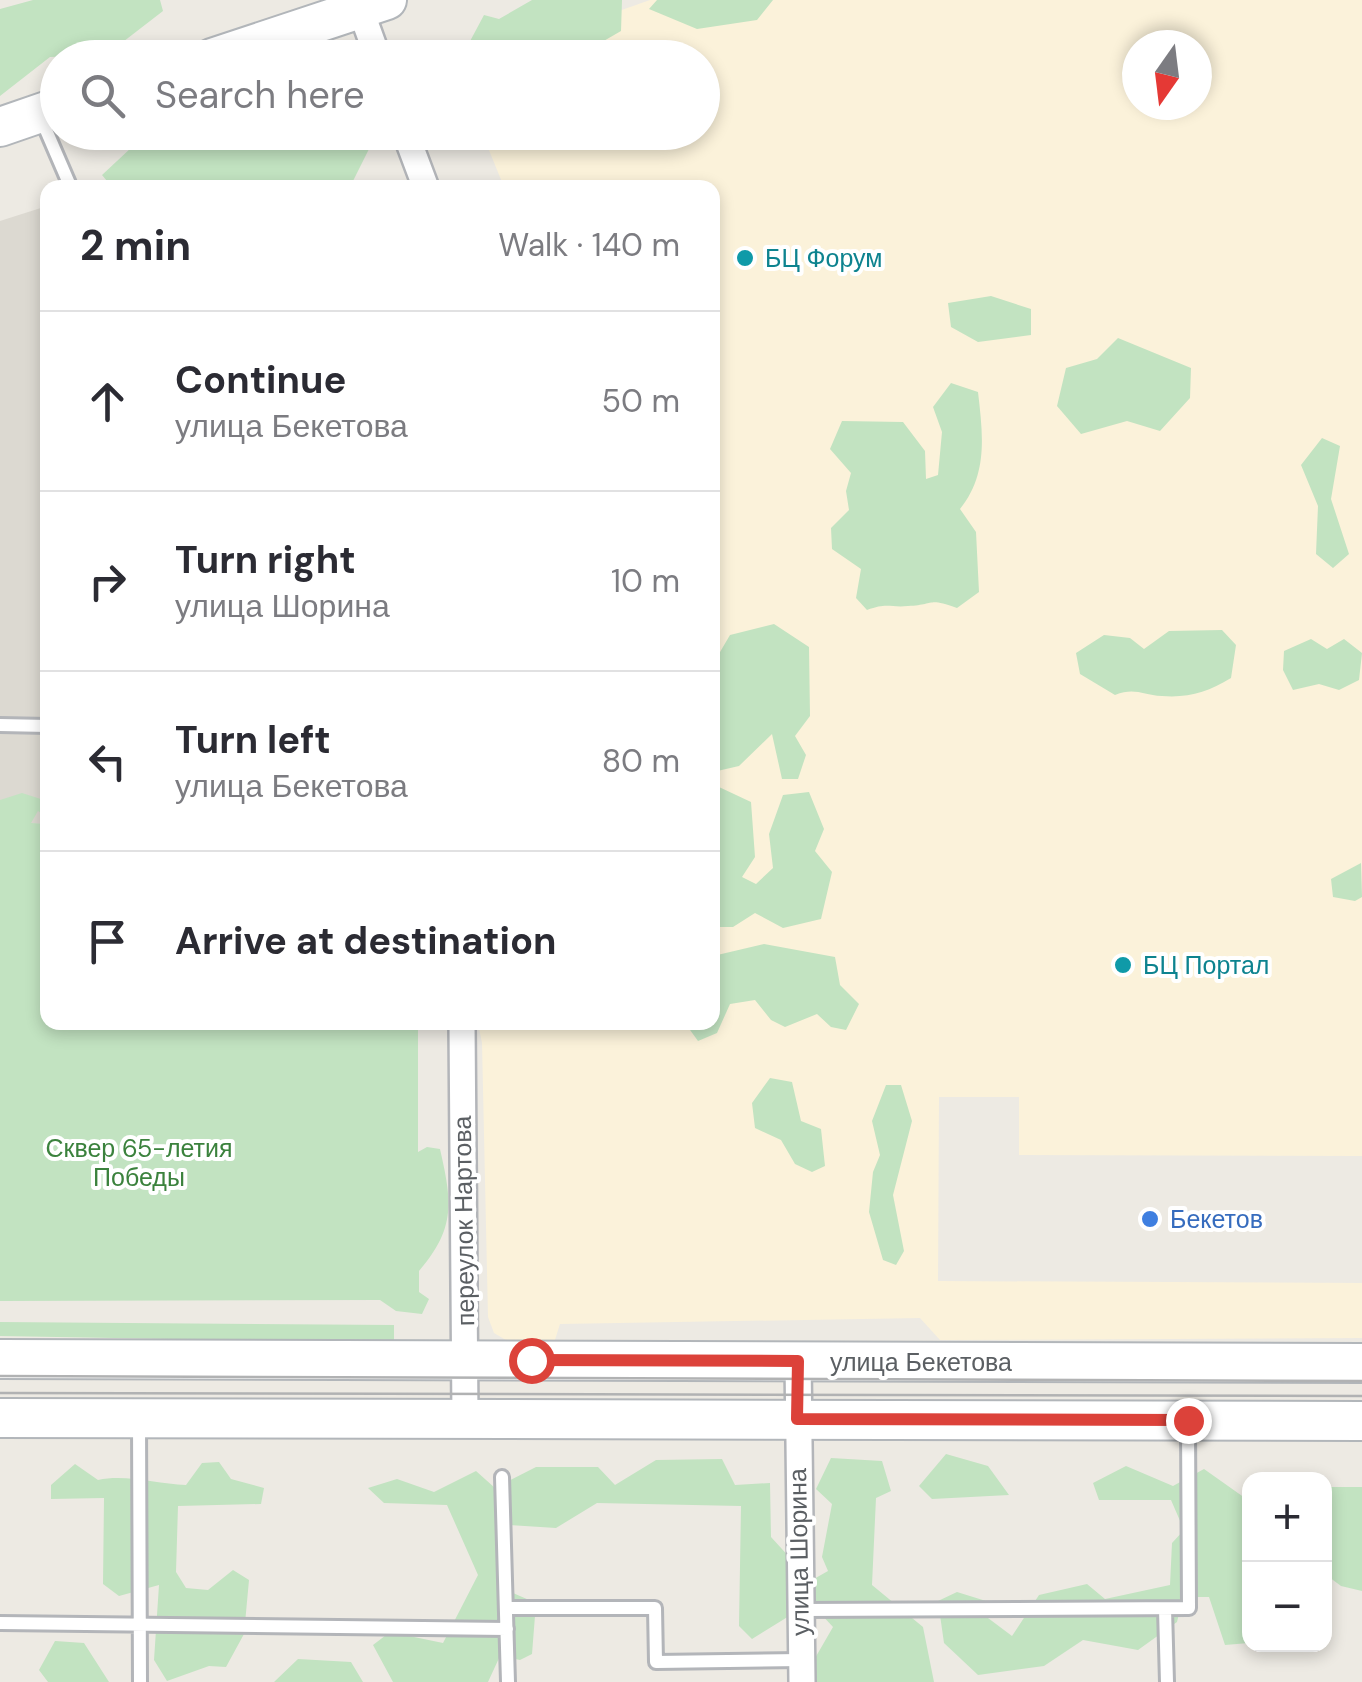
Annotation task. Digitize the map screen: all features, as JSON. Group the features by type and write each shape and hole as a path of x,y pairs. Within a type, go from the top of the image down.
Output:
{"main road":[{"path":"263,40 368,3"},
{"path":"0,127 40,113"},
{"name":"улица Бекетова","path":"0,1359 1362,1363"},
{"path":"0,1418 1362,1421"}],"street":[{"path":"368,3 375,40"},
{"path":"412,150 423,180"},
{"name":"переулок Нартова","path":"462,1030 466,1418"},
{"name":"улица Шорина","path":"798,1361 802,1671"}],"lane":[{"path":"59,150 68,180"},
{"path":"0,726 40,726"},
{"path":"139,1418 140,1682"},
{"path":"800,1610 1189,1608 1188,1420"},
{"path":"502,1477 508,1682"},
{"path":"507,1608 655,1608 656,1662 802,1671"},
{"path":"1165,1609 1167,1682"},
{"path":"0,1623 506,1629"}],"shaded area":[{"path":"650,0 1362,0 1362,1156 1019,1155 1019,1097 939,1097 938,1281 1362,1283 1362,1338 940,1340 920,1318 560,1324 554,1343 511,1343 494,1333 488,1317 479,1030 720,1030 720,180 501,180 489,150 720,150 720,40 537,40"},
{"path":"40,208 40,824 0,823 0,221"}],"green space":[{"path":"33,0 160,0 163,11 125,40 40,40 40,65 0,96 0,9"},
{"path":"532,0 622,0 621,31 605,40 471,40 484,15 499,19"},
{"path":"657,0 773,0 757,20 697,29 649,9"},
{"path":"129,150 368,150 354,180 106,180 102,175"},
{"path":"991,296 1031,309 1031,335 978,342 951,327 948,303"},
{"path":"1118,338 1191,368 1190,398 1160,431 1127,421 1081,434 1057,406 1066,368 1097,359"},
{"path":"951,383 978,392 982,439 979,468 960,509 976,532 979,592 957,608 935,602 867,610 856,598 861,569 832,549 831,528 849,510 846,491 851,473 830,449 842,421 903,422 925,451 926,479 938,475 942,432 933,407"},
{"path":"1322,438 1340,446 1331,499 1349,554 1333,568 1316,554 1318,506 1301,465"},
{"path":"774,624 809,647 810,716 795,736 806,755 798,779 782,779 772,734 739,766 720,770 720,652 730,635"},
{"path":"1222,630 1236,645 1231,678 1198,693 1115,695 1080,674 1076,653 1104,635 1130,638 1144,649 1169,631"},
{"path":"1311,639 1327,649 1344,639 1362,653 1359,680 1339,690 1319,684 1293,690 1283,670 1284,651"},
{"path":"720,787 751,802 755,857 742,877 756,884 773,868 769,834 783,795 809,792 824,829 815,851 832,872 821,919 783,928 755,913 733,927 720,927"},
{"name":"Сквер 65-летия Победы","path":"22,793 40,799 40,812 31,823 40,824 40,1030 418,1030 418,1152 427,1147 440,1149 448,1200 440,1241 419,1271 419,1292 429,1299 422,1314 396,1311 380,1300 0,1301 0,800"},
{"path":"1361,863 1362,897 1355,901 1333,897 1331,879"},
{"path":"764,944 835,957 840,985 859,1004 846,1030 831,1027 817,1014 785,1027 771,1020 755,1000 730,1004 720,1026 720,954"},
{"path":"690,1030 718,1030 717,1033 698,1041"},
{"path":"770,1078 792,1082 801,1121 821,1129 825,1166 812,1172 795,1164 781,1140 755,1128 752,1103"},
{"path":"886,1085 901,1085 912,1121 893,1195 904,1251 896,1265 883,1260 869,1212 873,1172 880,1155 872,1121"},
{"path":"0,1322 394,1325 394,1343 0,1336"},
{"path":"946,1454 988,1466 1009,1495 932,1499 919,1486"},
{"path":"831,1458 882,1461 891,1491 876,1498 872,1585 923,1627 934,1682 814,1682 807,1672 833,1627 807,1599 805,1584 828,1571 822,1557 832,1504 816,1489"},
{"path":"722,1459 735,1485 770,1483 771,1537 792,1560 794,1613 752,1639 739,1626 741,1506 597,1503 556,1528 509,1525 513,1593 536,1603 532,1654 520,1660 500,1656 488,1682 393,1682 373,1645 390,1632 443,1643 478,1575 447,1505 384,1503 368,1488 397,1479 434,1492 476,1471 495,1488 536,1467 598,1467 615,1485 656,1460"},
{"path":"219,1462 231,1479 264,1488 261,1504 178,1506 176,1572 186,1588 208,1590 233,1570 249,1580 244,1634 226,1667 209,1666 167,1681 154,1660 159,1585 119,1596 103,1584 104,1498 51,1499 51,1485 75,1464 98,1480 186,1485 202,1463"},
{"path":"1126,1466 1173,1486 1204,1469 1242,1496 1242,1644 1225,1645 1209,1597 1183,1597 1177,1622 1138,1650 1083,1640 1044,1666 978,1675 944,1643 938,1601 957,1592 986,1601 988,1618 1012,1636 1039,1595 1087,1584 1105,1599 1170,1585 1172,1543 1184,1530 1171,1500 1099,1500 1093,1483"},
{"path":"1332,1487 1362,1487 1362,1591 1341,1586 1332,1579"},
{"path":"55,1641 84,1643 109,1682 48,1682 39,1670"},
{"path":"298,1659 351,1662 363,1682 274,1682"}],"tram line":[{"path":"0,1376 1362,1381"},
{"path":"0,1393 1362,1396"}],"place":[{"name":"БЦ Форум","path":"745,258"},
{"name":"БЦ Портал","path":"1123,965"},
{"name":"Бекетов","path":"1150,1219"}],"route":[{"path":"531,1360 798,1361 797,1419 1188,1420"}]}
